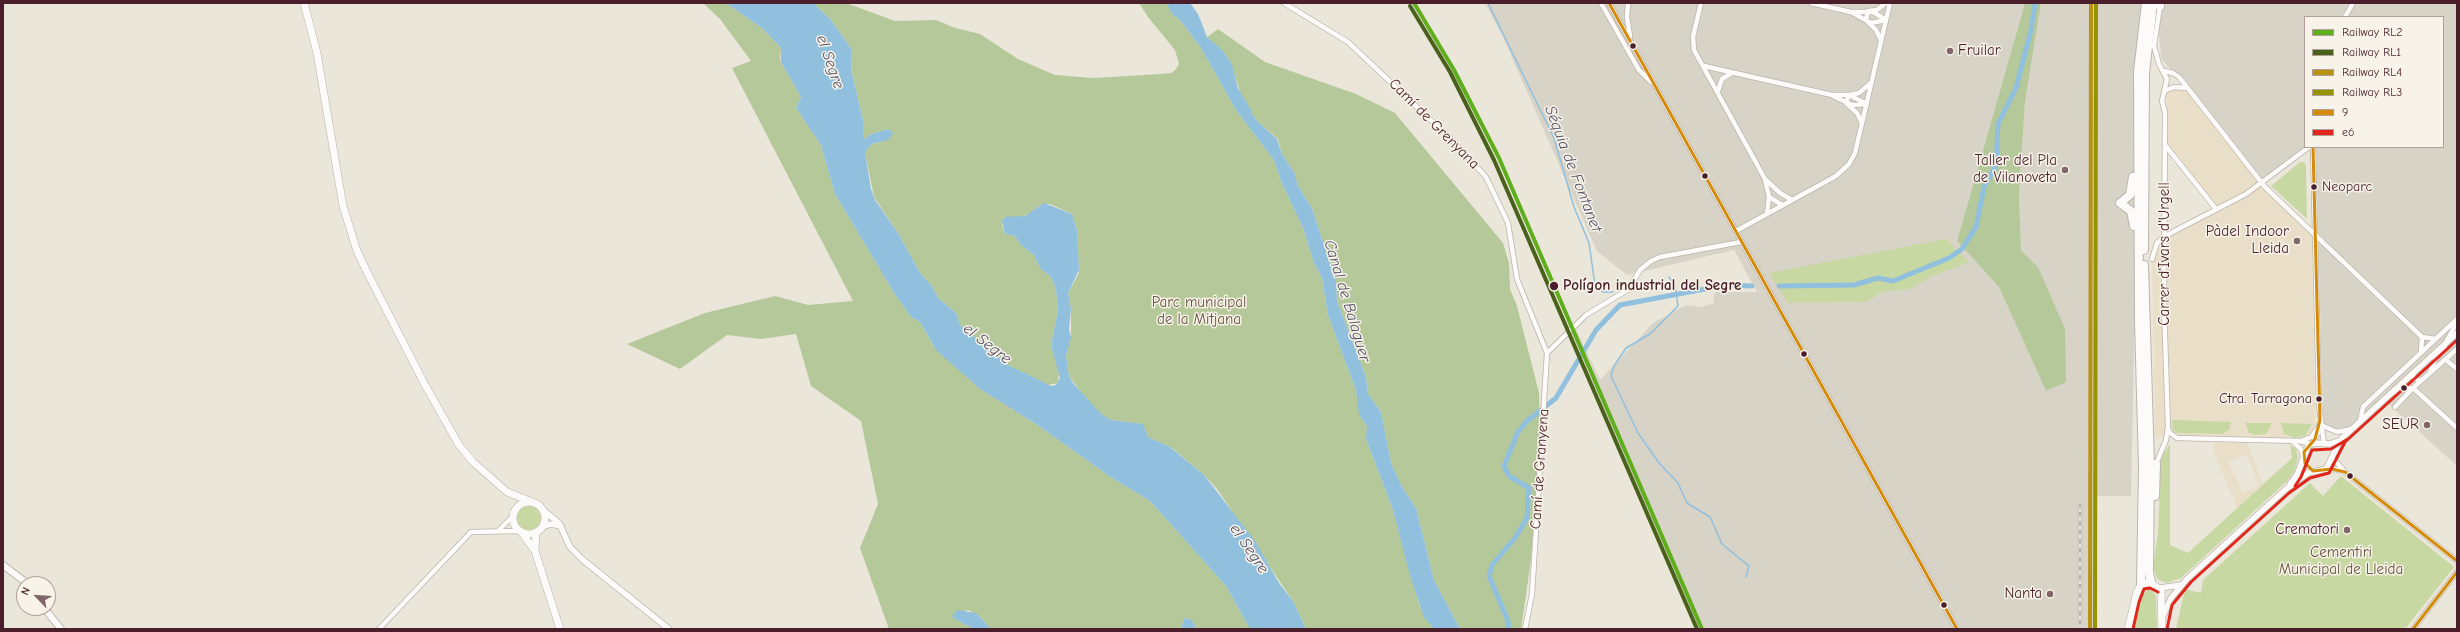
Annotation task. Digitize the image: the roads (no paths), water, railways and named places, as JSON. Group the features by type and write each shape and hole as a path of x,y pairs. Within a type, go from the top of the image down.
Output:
{"highway":[{"path":"2141,585 2143,467 2139,250 2138,72 2146,3"},
{"path":"2151,583 2149,560 2150,465 2144,270 2144,124 2146,66 2157,4"},
{"path":"2138,151 2134,165 2132,190 2128,198 2120,203 2131,211 2134,241 2139,250"},
{"path":"2149,560 2153,527 2156,464"}],"main road":[{"path":"304,3 317,53 343,206 360,257 415,367 454,438 473,462 507,492 532,502 543,510 545,519 542,527 536,532 521,532"},
{"path":"507,492 514,513 515,527 521,532 535,551 560,629"},
{"path":"514,513 520,504 532,502"},
{"path":"535,551 536,532"},
{"path":"3,565 17,576"},
{"path":"2127,628 2134,600 2141,585 2151,583 2160,588 2163,602 2162,629"},
{"path":"50,616 61,629"}],"street":[{"name":"Camí de Grenyana","path":"1284,3 1332,31 1364,56 1481,171 1511,229 1517,279 1531,312"},
{"path":"1601,3 1639,70 1653,85"},
{"path":"1609,3 1645,65 1653,85 1957,629"},
{"path":"1628,3 1627,17 1631,40"},
{"path":"1701,3 1693,43 1765,179 1769,197 1767,214"},
{"path":"1811,3 1851,12 1874,23 1886,20"},
{"path":"1851,12 1875,11 1886,3"},
{"path":"1736,232 1836,176 1849,164 1855,153 1890,3"},
{"path":"2346,16 2353,3"},
{"name":"Carrer d'Ivars d'Urgell","path":"2156,464 2163,448 2168,427 2164,304 2165,113 2162,101 2166,79 2164,71 2159,64 2154,46 2157,4"},
{"path":"1866,20 1868,11"},
{"path":"1868,11 1886,20"},
{"path":"1866,20 1876,30 1881,40"},
{"path":"1704,66 1832,95 1849,95 1859,93 1872,82"},
{"path":"2164,71 2176,74 2262,184 2422,337 2436,339"},
{"path":"1718,91 1722,79 1732,72"},
{"path":"2164,91 2174,88 2187,88"},
{"path":"1832,95 1855,106 1867,104"},
{"path":"1846,103 1849,95"},
{"path":"1849,95 1867,104"},
{"path":"1846,103 1857,113 1862,123"},
{"path":"2165,145 2216,209"},
{"path":"2152,259 2157,242 2165,236 2262,184 2308,148"},
{"path":"2312,148 2320,423 2324,444 2332,457 2345,472 2457,561"},
{"path":"1765,179 1780,193 1792,200"},
{"path":"1780,193 1782,206"},
{"path":"1769,197 1782,206"},
{"path":"1547,353 1586,315 1629,289 1640,270 1651,261 1660,257 1741,242"},
{"name":"Camí de Granyena","path":"1525,629 1532,594 1547,353 1531,312"},
{"path":"2360,421 2363,407 2457,321"},
{"path":"2443,346 2457,321"},
{"path":"2320,471 2328,466 2341,440 2457,333"},
{"path":"2421,353 2422,337"},
{"path":"2430,372 2435,360 2450,339"},
{"path":"2395,407 2420,381 2457,349"},
{"path":"2446,360 2457,370"},
{"path":"2425,362 2430,372"},
{"path":"2410,375 2420,381"},
{"path":"2389,395 2404,388 2413,388 2457,428"},
{"path":"2320,423 2337,432 2352,429"},
{"path":"2168,427 2170,433 2177,438 2293,442 2311,437 2320,423"},
{"path":"2286,489 2297,474 2306,449 2312,444 2318,433 2320,423"},
{"path":"2163,448 2177,438"},
{"path":"2299,441 2312,444 2324,444 2341,440"},
{"path":"2293,442 2301,449 2307,466 2320,471"},
{"path":"2163,618 2168,603 2182,585 2286,489 2308,473 2335,469 2345,472"},
{"path":"543,510 562,528 570,547 583,560 669,629"},
{"path":"498,531 514,513"},
{"path":"542,527 551,524 562,528"},
{"path":"379,629 469,534 498,531 521,532"},
{"path":"2413,629 2457,572"},
{"path":"2160,588 2182,585"}],"water":[{"name":"el Segre","path":"726,3 813,3 831,20 852,50 851,69 863,120 863,138 865,139 871,134 889,129 893,133 888,140 872,144 865,152 871,189 875,200 898,233 920,273 932,286 938,298 956,313 960,325 1008,365 1051,386 1056,385 1060,378 1051,345 1058,311 1056,289 1051,277 1040,268 1034,255 1021,245 1015,236 1005,234 1002,221 1005,217 1025,216 1044,203 1072,214 1077,230 1079,270 1068,293 1071,309 1069,329 1071,337 1066,356 1069,376 1073,383 1101,414 1111,420 1143,424 1148,437 1170,447 1204,475 1255,541 1279,583 1293,601 1306,629 1250,629 1226,586 1150,501 1109,476 1036,424 980,389 936,350 920,322 911,317 894,293 835,194 821,145 796,108 801,97 781,62 781,48 763,29"},
{"path":"1166,3 1190,3 1198,14 1207,37 1223,51 1232,65 1239,93 1245,105 1258,122 1277,139 1282,154 1294,172 1298,186 1312,208 1336,282 1337,301 1366,377 1368,394 1381,412 1391,463 1401,485 1416,508 1434,580 1460,629 1434,629 1424,617 1410,576 1393,510 1366,439 1367,426 1359,415 1356,390 1328,315 1322,278 1314,263 1303,228 1281,181 1274,160 1236,110 1201,48 1180,20 1173,15"},
{"path":"957,610 976,613 991,629 974,629 966,625 952,617"},
{"path":"1184,618 1192,620 1197,629 1181,629"}],"waterway":[{"name":"Séquia de Fontanet","path":"1488,3 1554,138 1574,207 1589,243 1595,285 1603,292 1613,292"},
{"path":"1779,286 1854,285 1878,278 1893,281 1949,258 1962,249 1976,227 1984,187 1996,165 1998,124 2016,88 2031,30 2035,3"},
{"name":"Canal de Balaguer","path":"1237,91 1249,112"},
{"name":"Séquia de Fontanet","path":"1669,277 1675,286 1678,306 1650,334 1626,348 1614,366 1611,376 1638,433 1659,463 1678,483 1687,503 1710,517 1722,544 1749,566 1746,577"},
{"path":"1509,629 1508,621 1489,576 1492,565 1515,538 1527,518 1529,488 1509,476 1504,466 1518,432 1526,422 1556,398 1596,330 1620,305 1726,285 1752,286"}],"railway":[{"path":"2080,505 2080,629"}],"rail line":[{"name":"RL2","path":"1414,3 1454,70 1499,158 1702,629"},
{"name":"RL4","path":"2090,629 2091,3"},
{"name":"RL3","path":"2095,629 2096,3"},
{"name":"RL1","path":"1410,6 1450,72 1494,160 1697,629"}],"place":[{"name":"Fruilar","path":"1950,51"},
{"name":"Taller del Pla de Vilanoveta","path":"2065,170"},
{"name":"Neoparc","path":"2314,187"},
{"name":"Pàdel Indoor Lleida","path":"2297,241"},
{"name":"Polígon industrial del Segre","path":"1554,286"},
{"name":"Ctra. Tarragona","path":"2319,399"},
{"name":"SEUR","path":"2427,425"},
{"name":"Crematori","path":"2347,530"},
{"name":"Nanta","path":"2050,594"}],"park label":[{"name":"Parc municipal de la Mitjana","path":"1199,312"},
{"name":"Cementiri Municipal de Lleida","path":"2341,562"}]}
